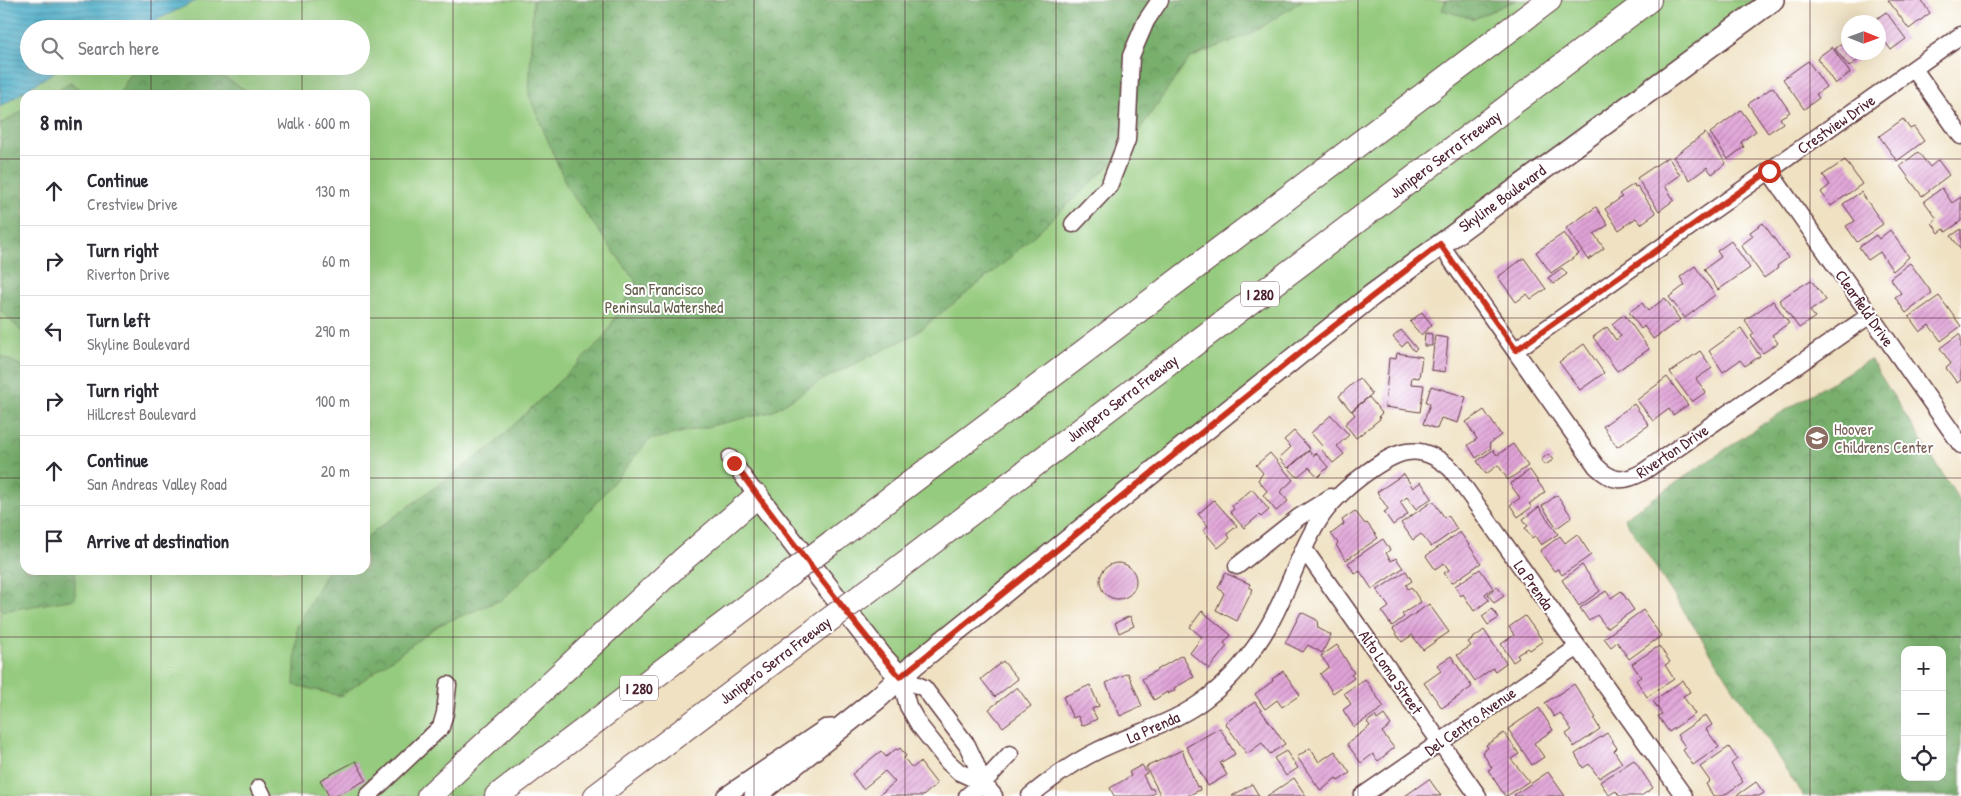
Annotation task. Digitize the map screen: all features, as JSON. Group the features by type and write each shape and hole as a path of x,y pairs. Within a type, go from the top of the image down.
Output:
{"highway":[{"name":"I 280","path":"497,796 1548,0"},
{"name":"Junipero Serra Freeway","path":"596,796 1648,0"},
{"path":"429,796 684,558 757,496"}],"main road":[{"name":"Skyline Boulevard","path":"755,796 1314,342 1440,244 1773,0"},
{"path":"757,496 881,656 900,677"}],"street":[{"path":"1073,224 1109,186 1113,177 1127,140 1132,56 1146,21 1160,0"},
{"name":"Crestview Drive","path":"1516,350 1961,35"},
{"path":"1914,69 1961,136"},
{"name":"Clearfield Drive","path":"1769,171 1961,445"},
{"name":"Riverton Drive","path":"1440,244 1596,466 1605,475 1618,480 1631,478 1643,472 1870,315"},
{"name":"La Prenda","path":"1237,566 1299,518 1350,485 1384,459 1402,452 1421,452 1440,458 1452,470 1684,796"},
{"path":"730,458 757,496"},
{"name":"La Prenda","path":"1030,796 1073,764 1100,749 1181,715 1208,697 1232,675 1253,650 1270,624 1317,523 1328,506 1350,485"},
{"name":"Alto Loma Street","path":"1304,549 1478,796"},
{"name":"Del Centro Avenue","path":"1362,796 1578,647"},
{"path":"900,677 908,706 919,725 948,762 959,772 983,783"},
{"path":"900,677 924,688 966,745 983,783 994,796"},
{"path":"368,796 441,727 445,713 448,685"},
{"name":"Skyline Boulevard","path":"725,796 825,728 842,727"},
{"path":"967,796 983,783 1010,754"}],"green space":[{"name":"San Francisco Peninsula Watershed","path":"0,0 1773,0 1618,113 898,682 807,561 497,796 0,796"},
{"path":"533,0 1303,0 1254,32 1190,58 1122,154 1003,264 915,334 822,380 771,412 649,440 573,530 503,599 439,625 341,696 294,685 297,627 325,575 370,575 370,534 491,447 602,340 636,282 568,189 529,95"},
{"path":"1446,0 1516,0 1474,19 1442,10"},
{"path":"130,75 220,75 246,90 121,90"},
{"path":"70,82 82,90 57,90"},
{"path":"20,112 20,330 0,310 0,124"},
{"path":"0,356 20,365 20,575 75,575 75,599 3,611 0,604"},
{"path":"1870,359 1961,503 1961,796 1803,796 1624,518 1766,422"}],"water":[{"path":"0,0 198,0 157,20 20,20 20,75 49,75 26,90 20,90 20,94 0,107"}],"building":[{"path":"1888,0 1921,0 1930,13 1909,29"},
{"path":"1886,12 1906,39 1891,50 1886,43 1886,15 1882,15"},
{"path":"1841,44 1841,57 1835,49"},
{"path":"1832,47 1850,73 1835,84 1817,58"},
{"path":"1844,60 1858,60 1849,67"},
{"path":"1808,61 1826,87 1816,94 1819,98 1804,109 1783,79"},
{"path":"1773,87 1790,112 1780,118 1783,123 1768,133 1748,104"},
{"path":"1741,110 1756,131 1741,142 1744,147 1728,159 1710,133"},
{"path":"1903,119 1910,129 1914,127 1924,141 1897,161 1879,136"},
{"path":"1705,133 1726,163 1712,174 1707,167 1690,180 1673,157"},
{"path":"1918,152 1930,167 1938,160 1949,175 1922,196 1900,166"},
{"path":"1668,157 1680,175 1665,186 1674,200 1659,211 1637,178"},
{"path":"1845,160 1862,184 1831,206 1821,192 1830,185 1823,175"},
{"path":"1634,184 1656,213 1641,224 1636,218 1619,230 1605,209 1622,197 1619,194"},
{"path":"1942,188 1952,203 1961,197 1961,221 1946,232 1944,229 1939,233 1932,223 1937,219 1924,201"},
{"path":"1861,192 1883,224 1857,242 1846,226 1855,221 1843,204"},
{"path":"1596,207 1608,225 1594,234 1604,248 1588,260 1566,228"},
{"path":"1763,223 1788,258 1764,278 1741,245 1753,236 1750,232"},
{"path":"1961,229 1961,250 1951,236"},
{"path":"1890,230 1909,257 1893,271 1880,252 1868,260 1859,247 1876,235 1879,239"},
{"path":"1564,233 1579,254 1551,273 1536,252"},
{"path":"1731,241 1750,268 1718,290 1704,269 1721,257 1717,251"},
{"path":"1524,258 1546,289 1531,299 1527,294 1516,302 1498,277"},
{"path":"1910,263 1932,293 1906,313 1895,297 1901,293 1890,278"},
{"path":"1695,266 1715,295 1685,318 1669,297 1685,285 1680,277"},
{"path":"1562,268 1567,274 1553,284 1548,278"},
{"path":"1811,280 1826,300 1810,311 1815,317 1799,328 1779,300"},
{"path":"1939,296 1961,326 1941,341 1929,325 1920,332 1909,317"},
{"path":"1665,298 1680,320 1653,339 1644,326 1641,329 1629,312 1642,303 1648,311"},
{"path":"1773,301 1789,323 1772,335 1778,343 1763,353 1751,336 1754,334 1745,320"},
{"path":"1422,312 1432,325 1421,335 1410,322"},
{"path":"1624,314 1649,349 1617,371 1593,337 1607,327 1616,340 1621,336 1612,324"},
{"path":"1741,328 1760,356 1745,366 1740,360 1723,372 1709,351"},
{"path":"1401,330 1417,349 1414,351 1407,342 1402,347 1393,337"},
{"path":"1425,333 1432,334 1432,346 1424,346"},
{"path":"1959,334 1961,337 1961,380 1957,383 1946,368 1951,364 1940,348"},
{"path":"1435,336 1448,338 1445,372 1431,370"},
{"path":"1584,344 1604,373 1580,390 1559,362"},
{"path":"1700,351 1712,368 1696,379 1706,392 1692,402 1670,372"},
{"path":"1397,353 1422,357 1419,378 1412,377 1411,384 1424,385 1420,412 1385,407 1389,358 1396,359"},
{"path":"1667,377 1688,405 1673,415 1669,409 1653,421 1637,400"},
{"path":"1359,378 1372,394 1351,411 1339,396"},
{"path":"1431,386 1466,397 1458,423 1441,418 1437,429 1423,424 1430,404 1426,402"},
{"path":"1369,397 1382,413 1379,416 1380,419 1356,438 1345,424 1355,415 1352,411"},
{"path":"1634,404 1649,425 1617,447 1603,426"},
{"path":"1484,410 1501,435 1489,444 1491,448 1476,458 1468,445 1477,439 1466,422"},
{"path":"1331,415 1349,435 1337,446 1344,454 1333,463 1311,433"},
{"path":"1294,431 1310,449 1288,468 1279,458 1291,447 1284,440"},
{"path":"1513,444 1528,466 1508,480 1498,465 1486,474 1477,461 1493,450 1497,455"},
{"path":"1309,451 1313,456 1316,453 1328,467 1318,477 1309,467 1297,477 1289,468"},
{"path":"1270,453 1293,480 1280,492 1288,501 1276,511 1263,495 1267,491 1258,480 1263,473 1256,465"},
{"path":"1548,454 1553,460 1545,465 1541,460"},
{"path":"1530,470 1545,492 1529,504 1532,507 1518,517 1510,505 1520,498 1510,484"},
{"path":"1404,474 1413,488 1421,482 1432,498 1416,509 1407,497 1400,502 1408,514 1393,525 1384,512 1388,509 1377,492"},
{"path":"1252,489 1269,510 1261,517 1259,515 1244,528 1230,512 1234,509 1232,506"},
{"path":"1557,495 1572,517 1557,528 1542,506"},
{"path":"1214,500 1237,526 1227,534 1230,538 1218,548 1203,530 1208,526 1198,514"},
{"path":"1433,501 1445,518 1448,515 1457,529 1431,547 1421,534 1413,540 1401,523"},
{"path":"1539,507 1558,534 1541,545 1535,536 1532,538 1525,528 1528,526 1523,519"},
{"path":"1355,511 1378,538 1346,560 1336,545 1338,543 1331,534 1344,524 1342,520"},
{"path":"1460,532 1481,563 1452,583 1444,573 1449,570 1444,563 1435,569 1426,556"},
{"path":"1577,534 1591,555 1562,575 1558,569 1554,571 1540,551 1560,536 1565,543"},
{"path":"1383,539 1390,550 1386,553 1391,561 1396,558 1403,568 1372,589 1360,571 1355,574 1348,563"},
{"path":"1118,563 1125,564 1131,568 1135,574 1135,588 1131,594 1125,598 1118,599 1111,598 1105,594 1101,588 1100,581 1101,574 1105,568 1111,564"},
{"path":"1582,565 1600,591 1579,606 1562,580"},
{"path":"1480,569 1493,588 1485,594 1489,600 1474,611 1463,594 1461,596 1455,586"},
{"path":"1406,571 1412,581 1406,585 1408,589 1411,587 1421,602 1402,614 1404,617 1392,626 1382,612 1389,607 1377,590"},
{"path":"1225,573 1250,584 1249,587 1253,589 1237,621 1216,610 1224,593 1218,588"},
{"path":"1497,586 1504,596 1494,603 1488,594"},
{"path":"1606,591 1611,598 1621,591 1634,610 1607,628 1597,615 1589,621 1580,608"},
{"path":"1429,604 1449,632 1423,650 1412,635 1402,642 1393,629"},
{"path":"1492,609 1499,618 1488,625 1482,616"},
{"path":"1643,610 1661,636 1629,659 1617,642 1611,647 1604,638"},
{"path":"1202,611 1231,635 1224,643 1227,646 1209,669 1190,653 1202,637 1190,627"},
{"path":"1301,612 1317,620 1318,628 1331,635 1322,653 1308,645 1303,652 1285,643"},
{"path":"1130,616 1134,626 1119,633 1115,623"},
{"path":"1525,616 1543,641 1530,650 1528,648 1517,655 1519,658 1513,662 1501,644 1514,635 1509,627"},
{"path":"1484,630 1506,663 1495,671 1493,668 1475,681 1457,655 1471,646 1468,642"},
{"path":"1337,645 1354,673 1351,675 1354,678 1333,693 1320,674 1329,667 1321,656"},
{"path":"1659,646 1670,662 1665,665 1674,679 1647,697 1636,680 1641,677 1632,664"},
{"path":"1182,655 1194,677 1174,688 1175,690 1168,694 1167,692 1154,700 1142,679"},
{"path":"1451,656 1472,687 1442,708 1424,683 1441,671 1437,665"},
{"path":"1003,661 1018,679 995,697 981,679"},
{"path":"1283,671 1300,695 1282,707 1277,700 1265,709 1255,694"},
{"path":"1128,673 1142,706 1120,716 1106,683"},
{"path":"1365,679 1384,707 1354,727 1343,710 1351,704 1344,693"},
{"path":"1683,680 1690,692 1683,696 1695,714 1669,732 1658,716 1662,714 1653,701"},
{"path":"1574,684 1596,718 1594,719 1600,729 1574,747 1566,734 1572,730 1560,713 1554,717 1545,703"},
{"path":"1090,685 1099,706 1092,709 1097,719 1082,726 1078,716 1073,718 1063,697"},
{"path":"1017,687 1031,706 1003,727 989,709"},
{"path":"1255,702 1285,744 1270,754 1262,743 1247,754 1225,723"},
{"path":"1539,708 1553,730 1534,743 1544,757 1532,765 1508,729"},
{"path":"1384,715 1391,725 1382,732 1394,748 1378,761 1373,754 1361,763 1347,744 1370,726 1367,722 1375,716 1377,720"},
{"path":"1706,715 1712,725 1706,729 1719,747 1693,765 1683,750 1686,748 1677,735"},
{"path":"1220,728 1235,754 1220,763 1227,775 1208,786 1186,747"},
{"path":"1504,733 1519,754 1511,759 1529,781 1507,796 1505,796 1488,770 1492,768 1482,752 1488,748 1486,745"},
{"path":"1607,733 1617,748 1614,751 1622,763 1599,778 1589,764 1583,768 1575,754"},
{"path":"1729,747 1737,759 1731,764 1743,782 1723,796 1713,796 1706,784 1710,781 1700,767"},
{"path":"900,748 906,756 904,758 912,768 920,762 937,784 923,796 878,796 895,782 885,771 863,789 852,774 881,751 886,757"},
{"path":"1310,748 1319,762 1335,751 1350,773 1338,781 1336,778 1321,791 1297,757"},
{"path":"1182,750 1197,787 1199,786 1200,790 1187,796 1161,796 1146,767"},
{"path":"1286,751 1298,768 1286,776 1274,758"},
{"path":"1634,760 1653,788 1641,796 1619,796 1616,791 1609,795 1600,782"},
{"path":"356,761 366,780 336,796 329,796 320,780"},
{"path":"1142,765 1147,773 1143,775 1150,789 1152,788 1155,793 1149,796 1114,796 1110,788 1131,776 1129,772"},
{"path":"1548,772 1565,796 1514,795"},
{"path":"1294,778 1306,796 1267,796"},
{"path":"1429,779 1441,796 1405,796"},
{"path":"1756,782 1764,793 1759,796 1736,796"},
{"path":"1252,784 1259,796 1232,796"}],"place":[{"name":"Hoover Childrens Center","path":"1817,438"}],"route":[{"path":"734,463 757,496 881,656 900,677 1307,347 1440,244 1516,350 1769,171"}]}
